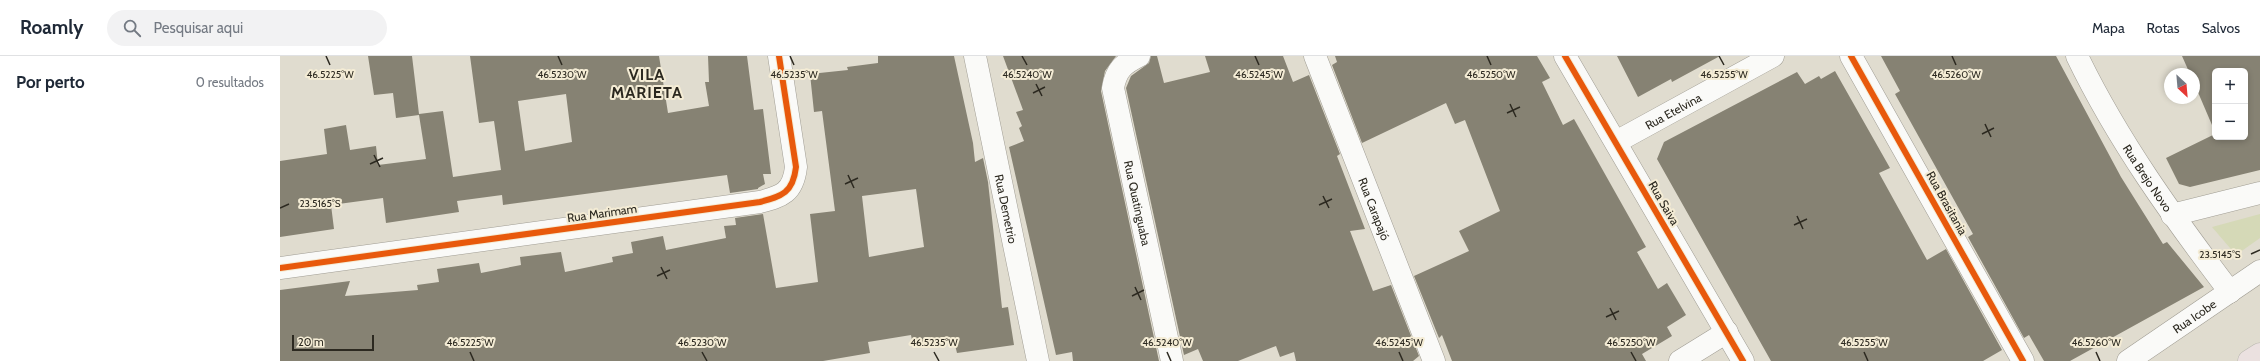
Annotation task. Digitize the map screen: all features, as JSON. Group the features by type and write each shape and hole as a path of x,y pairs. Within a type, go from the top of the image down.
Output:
{"main road":[{"path":"2249,361 2260,354"}],"street":[{"name":"Rua Marimam","path":"280,268 760,202 775,198 788,191 794,179 796,168 779,56"},
{"name":"Rua Demetrio","path":"975,56 1038,361"},
{"name":"Rua Quatinguaba","path":"1139,56 1126,63 1118,70 1113,88 1172,361"},
{"name":"Rua Carapajó","path":"1315,56 1434,361"},
{"name":"Rua Saiva","path":"1565,56 1743,361"},
{"name":"Rua Etelvina","path":"1616,142 1773,56"},
{"name":"Rua Brasitania","path":"1851,56 2023,361"},
{"name":"Rua Brejo Novo","path":"2077,56 2095,93 2172,215 2230,292"},
{"path":"2172,215 2260,193"},
{"name":"Rua Icobe","path":"2128,361 2260,271"},
{"path":"1680,361 1727,332"}],"green space":[{"path":"2260,214 2260,238 2236,255 2212,227"}],"building":[{"path":"368,56 412,56 419,114 443,111 453,177 501,170 494,121 479,123 470,56 659,56 668,113 709,106 705,82 709,82 708,56 747,56 754,110 763,109 771,174 763,174 765,184 758,189 730,193 727,175 503,205 502,195 457,201 459,212 386,223 383,198 331,205 334,229 280,237 280,161 327,154 324,129 346,125 350,150 376,146 378,165 426,159 419,115 396,118 393,93 374,95","holes":["566,94 572,142 525,151 518,101"]},
{"path":"878,56 954,56 973,143 975,162 983,158 988,182 1002,308 1008,307 1014,345 957,353 954,341 926,345 925,343 913,345 911,335 868,342 870,353 823,361 280,361 280,290 350,281 345,296 418,290 417,285 439,282 437,269 479,263 481,273 521,265 520,257 561,252 565,272 613,262 612,257 633,253 631,242 663,236 666,250 726,238 724,226 736,225 735,218 763,214 776,288 818,282 810,214 835,211 822,111 814,112 810,74 848,70 847,67 878,63","holes":["916,189 924,247 869,257 862,196"]},
{"path":"1003,56 1116,56 1105,71 1101,91 1159,361 1073,361 1072,352 1056,355 1009,147 1024,141 1019,128 1022,126 1016,112 1023,110"},
{"path":"1151,56 1157,56 1164,83 1210,72 1205,56 1283,56 1293,82 1309,75 1340,154 1337,156 1365,229 1350,231 1373,291 1391,285 1419,356 1413,361 1296,361 1294,352 1280,357 1276,346 1238,361 1203,361 1198,349 1184,355 1126,88 1131,76 1149,63"},
{"path":"1335,56 1537,56 1550,78 1542,82 1563,125 1574,119 1646,247 1637,252 1658,289 1667,283 1686,315 1667,327 1672,336 1642,354 1646,361 1452,361 1442,335 1439,338 1414,276 1469,251 1459,231 1500,211 1465,120 1455,124 1446,103 1362,143 1332,65 1337,62"},
{"path":"1617,56 1720,56 1672,82 1671,79 1638,97"},
{"path":"1881,56 2056,56 2121,177 2163,244 2167,242 2204,287 2070,361 2044,361 2029,335 2024,338 1968,237 1973,234 1895,94 1900,91"},
{"path":"2182,56 2260,56 2260,170 2190,187 2179,184 2166,158 2212,135 2212,140 2248,140 2248,68 2212,68 2212,125 2200,97 2200,68 2187,68"},
{"path":"1835,71 1890,168 1879,173 1927,260 1946,249 2002,350 1983,361 1771,361 1657,159 1664,142 1797,72 1805,84 1819,76 1821,79"}],"cycle path":[{"path":"280,268 760,202 774,198 789,188 792,183 796,167 779,56"},
{"path":"1565,56 1743,361"},
{"path":"1851,56 2023,361"}],"district":[{"name":"VILA MARIETA","path":"647,83"}]}
